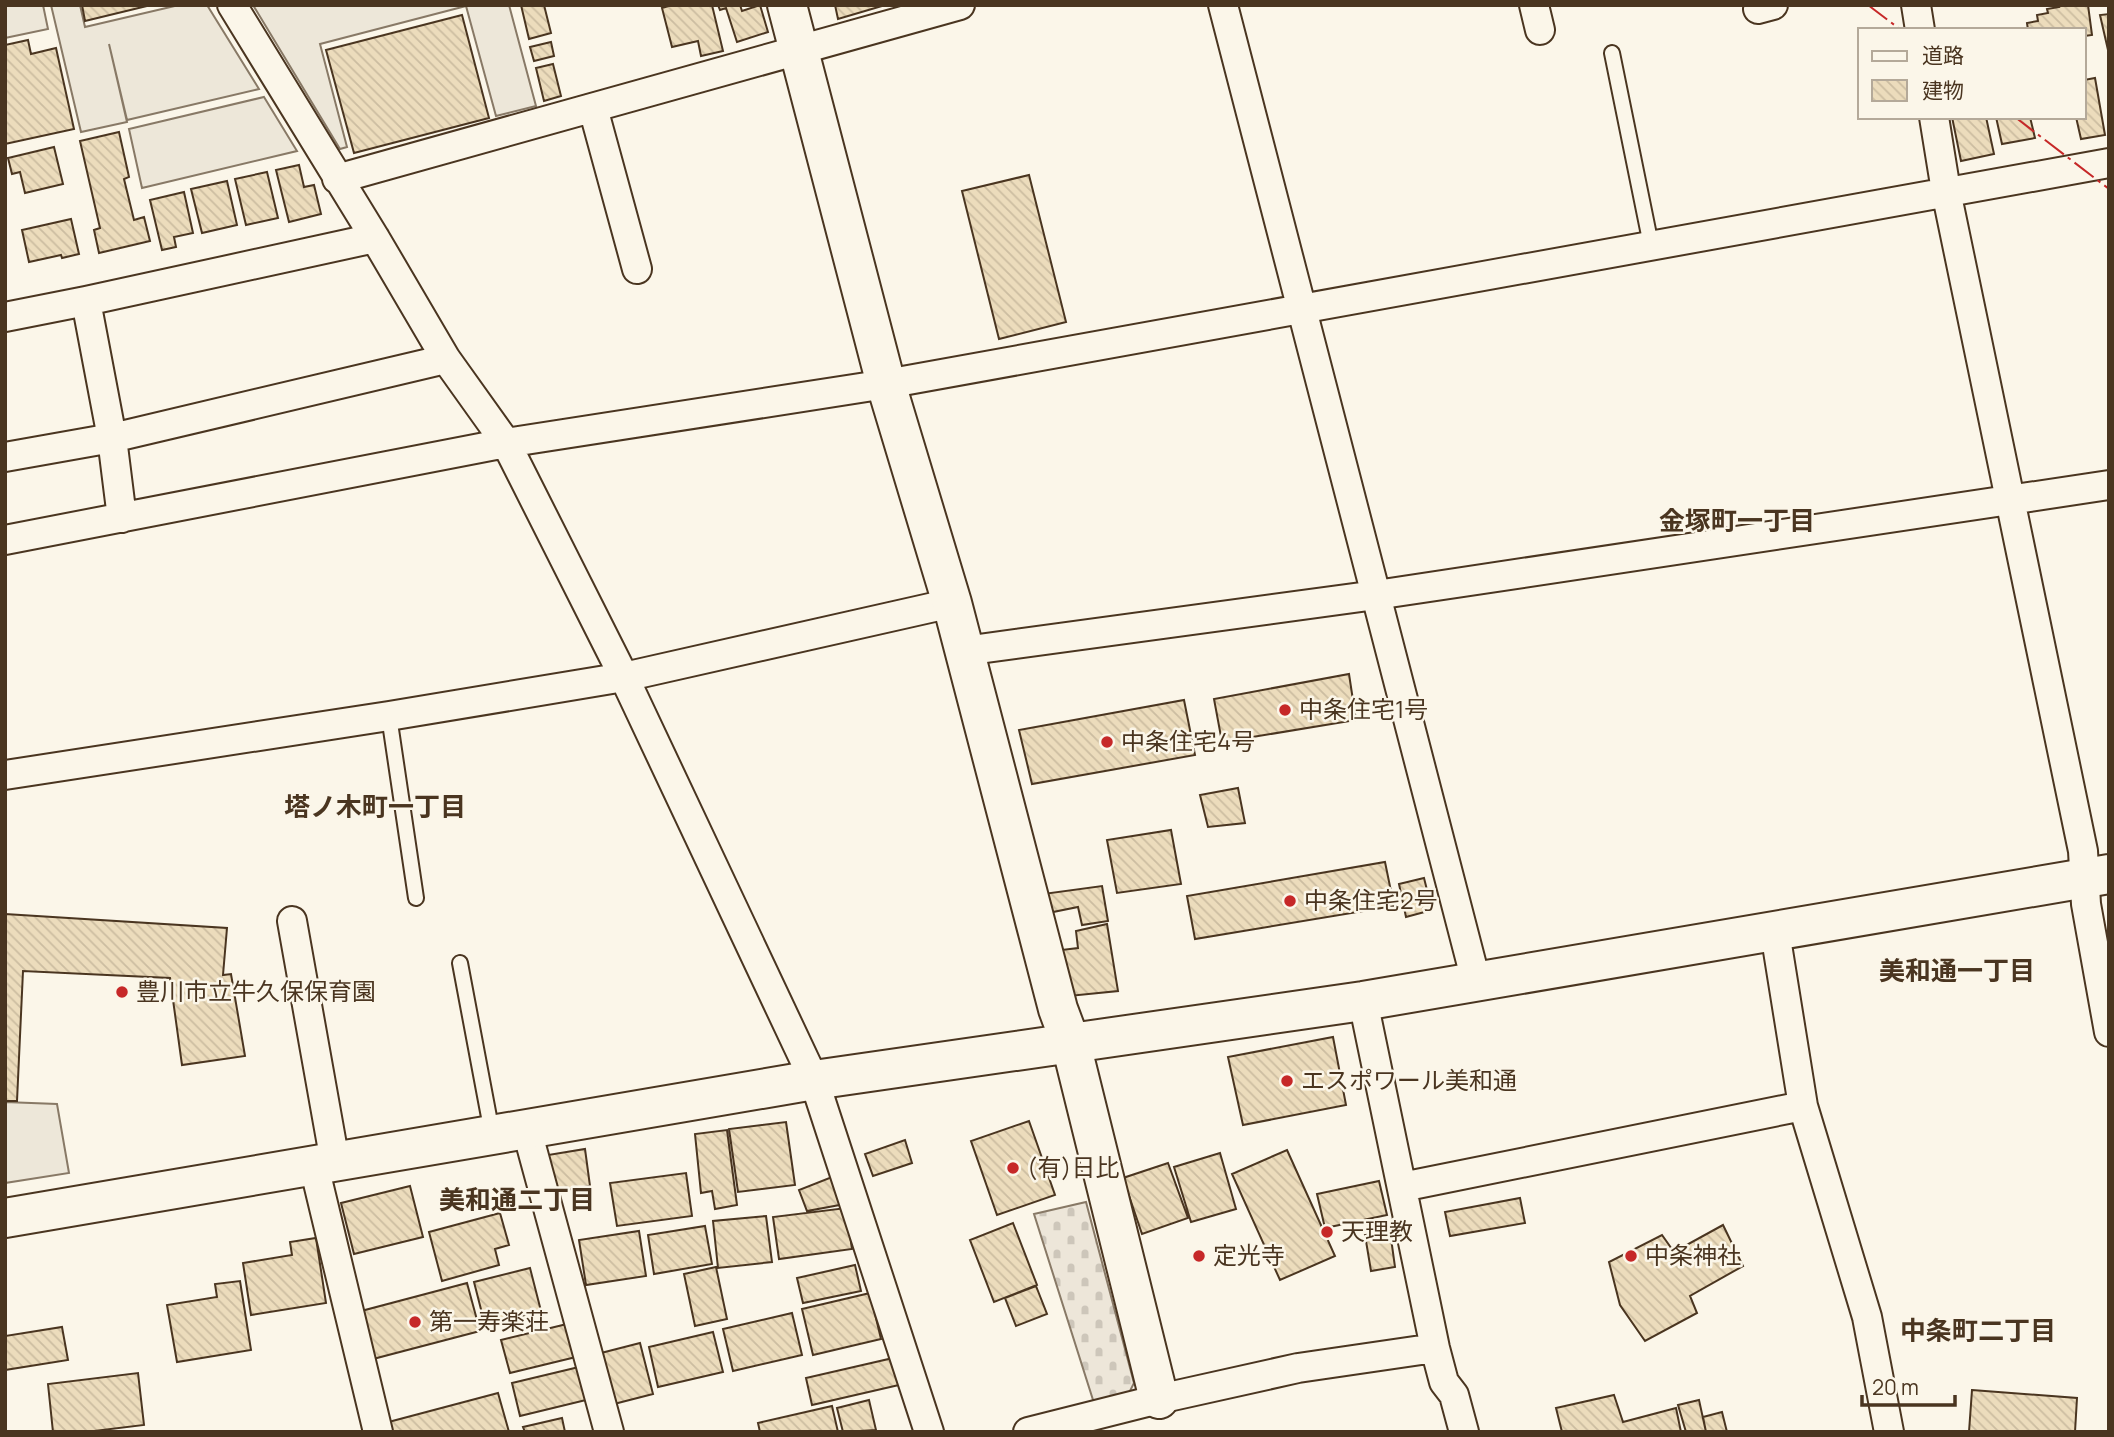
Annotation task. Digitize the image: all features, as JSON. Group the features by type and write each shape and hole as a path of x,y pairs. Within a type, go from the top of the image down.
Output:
{"street":[{"path":"232,5 446,359 506,443 624,677 814,1080 929,1432"},
{"path":"788,5 886,384 952,603 1058,1009 1071,1044 1159,1399"},
{"path":"337,179 960,5"},
{"path":"1223,5 1476,981"},
{"path":"1916,5 1920,28"},
{"path":"593,108 637,269"},
{"path":"1934,119 2080,838 2097,877 2086,904 2109,1032"},
{"path":"5,540 506,443 886,384 2109,163"},
{"path":"5,317 375,238"},
{"path":"86,301 112,438 122,518"},
{"path":"5,457 112,438 446,359"},
{"path":"964,651 1376,595 2109,485"},
{"path":"5,775 624,677 952,603"},
{"path":"5,1218 814,1080 1363,1001 2097,877"},
{"path":"292,921 325,1164 378,1432"},
{"path":"1774,932 1804,1106 1867,1317 1889,1432"},
{"path":"1363,1001 1435,1348 1444,1382 1454,1395 1464,1432"},
{"path":"1402,1187 1804,1106"},
{"path":"509,1131 609,1432"},
{"path":"1028,1432 1298,1368 1435,1348"}],"lane":[{"path":"1612,53 1651,245"},
{"path":"388,716 416,898"},
{"path":"460,963 509,1131"}],"green space":[{"path":"1086,1202 1134,1383 1128,1395 1094,1403 1034,1214"}],"shaded area":[{"path":"5,5 43,5 48,29 5,38"},
{"path":"51,5 80,5 85,27 179,5 207,5 259,89 127,120 109,44 127,122 81,132"},
{"path":"253,5 509,5 536,106 496,116 466,6 320,44 347,147 340,149"},
{"path":"264,97 297,151 142,188 129,129"},
{"path":"5,1102 57,1104 69,1173 5,1183"}],"building":[{"path":"82,5 151,5 85,21"},
{"path":"521,5 544,5 551,33 529,39"},
{"path":"672,5 712,5 723,51 701,56 698,41 672,47 662,8"},
{"path":"718,5 740,5 742,11 760,5 768,32 737,42 726,8 720,10"},
{"path":"835,5 882,5 882,6 838,19"},
{"path":"2058,5 2088,5 2092,35 2086,36 2086,28 2028,28 2027,23 2038,21 2037,15 2048,13 2047,9 2059,7"},
{"path":"2109,14 2109,50 2108,50 2100,15"},
{"path":"462,15 489,118 354,153 326,50"},
{"path":"28,40 31,54 56,48 74,129 5,144 5,45"},
{"path":"551,42 554,56 534,61 530,47"},
{"path":"553,64 561,96 544,101 536,68"},
{"path":"2095,78 2105,135 2081,139 2076,119 2086,119 2086,80"},
{"path":"1952,119 1986,119 1994,154 1961,161"},
{"path":"1996,119 2030,119 2035,138 2002,144"},
{"path":"119,132 129,177 124,179 134,220 144,217 150,241 99,253 94,230 100,228 80,141"},
{"path":"54,147 63,184 25,193 20,172 12,174 8,158"},
{"path":"299,165 304,187 314,185 321,214 289,222 276,170"},
{"path":"267,172 278,218 246,225 235,179"},
{"path":"1029,175 1066,322 999,339 962,191"},
{"path":"227,181 237,225 202,233 191,189"},
{"path":"184,192 193,233 174,237 176,247 162,250 150,200"},
{"path":"71,219 79,254 29,262 22,230"},
{"name":"中条住宅1号","path":"1349,674 1356,720 1222,742 1214,699"},
{"name":"中条住宅4号","path":"1184,700 1195,755 1032,784 1019,730"},
{"path":"1238,788 1245,823 1208,827 1200,795"},
{"path":"1171,830 1181,884 1117,893 1107,840"},
{"name":"中条住宅2号","path":"1385,862 1394,906 1195,939 1187,896"},
{"path":"1424,878 1432,910 1406,917 1399,884"},
{"path":"1102,886 1108,921 1082,925 1078,907 1048,913 1043,894"},
{"path":"5,914 227,928 223,975 231,974 245,1056 182,1065 170,978 23,971 17,1101 5,1101"},
{"path":"1107,924 1118,991 1069,996 1061,950 1078,948 1076,931"},
{"name":"エスポワール美和通","path":"1333,1037 1346,1105 1243,1125 1228,1057"},
{"name":"(有)日比","path":"1029,1121 1055,1195 997,1215 971,1141"},
{"path":"786,1122 795,1185 738,1192 729,1129"},
{"path":"727,1130 737,1205 715,1209 712,1191 701,1193 695,1134"},
{"path":"905,1140 912,1163 873,1176 865,1154"},
{"path":"585,1149 590,1186 548,1193 542,1156"},
{"path":"1287,1150 1335,1256 1280,1280 1232,1174"},
{"path":"1220,1153 1236,1209 1191,1222 1174,1167"},
{"path":"1168,1163 1188,1218 1142,1234 1123,1178"},
{"path":"686,1173 692,1216 617,1226 610,1183"},
{"path":"832,1177 845,1204 807,1211 799,1190"},
{"path":"1379,1181 1387,1215 1325,1228 1317,1194"},
{"path":"410,1186 423,1237 354,1254 341,1203"},
{"path":"1520,1198 1525,1223 1450,1236 1445,1212"},
{"path":"846,1208 852,1249 779,1259 773,1217"},
{"path":"500,1213 509,1245 495,1249 499,1265 442,1281 429,1232"},
{"path":"766,1216 772,1262 718,1268 713,1221"},
{"path":"1013,1223 1037,1285 994,1302 970,1240"},
{"path":"1723,1225 1743,1266 1690,1296 1697,1313 1645,1341 1620,1305 1609,1262 1662,1235 1674,1252"},
{"path":"705,1226 712,1264 654,1274 648,1235"},
{"path":"639,1231 646,1276 586,1285 579,1240"},
{"path":"1390,1231 1395,1267 1371,1271 1365,1235"},
{"path":"316,1238 326,1303 251,1315 243,1263 292,1255 290,1242"},
{"path":"855,1265 861,1291 803,1303 797,1278"},
{"path":"716,1267 727,1319 695,1326 684,1274"},
{"path":"530,1268 541,1311 485,1325 474,1282"},
{"path":"240,1281 251,1350 177,1362 167,1305 217,1297 215,1284"},
{"name":"第一寿楽荘","path":"467,1283 480,1331 373,1359 350,1314"},
{"path":"1036,1286 1047,1314 1016,1326 1005,1298"},
{"path":"870,1293 881,1339 813,1355 802,1309"},
{"path":"792,1313 802,1355 733,1371 723,1329"},
{"path":"567,1324 576,1357 510,1373 501,1340"},
{"path":"62,1327 68,1360 5,1370 5,1336"},
{"path":"713,1332 723,1372 658,1387 649,1347"},
{"path":"640,1343 653,1394 614,1404 601,1353"},
{"path":"893,1358 899,1385 812,1405 806,1378"},
{"path":"579,1367 586,1400 520,1416 512,1383"},
{"path":"138,1373 144,1425 86,1432 53,1432 48,1384"},
{"path":"1972,1390 2077,1398 2075,1432 1969,1432"},
{"path":"498,1393 509,1432 383,1432 381,1424"},
{"path":"1614,1395 1623,1422 1676,1408 1681,1432 1562,1432 1556,1408"},
{"path":"869,1400 876,1430 843,1432 837,1408"},
{"path":"1699,1400 1706,1432 1686,1432 1678,1405"},
{"path":"832,1406 838,1432 760,1432 758,1423"},
{"path":"1722,1412 1727,1432 1706,1432 1703,1417"},
{"path":"562,1418 565,1432 525,1432 523,1427"}],"power":[{"path":"1868,5 1898,28"},
{"path":"2018,119 2109,189"}],"place":[{"name":"中条住宅1号","path":"1285,710"},
{"name":"中条住宅4号","path":"1107,742"},
{"name":"中条住宅2号","path":"1290,901"},
{"name":"豊川市立牛久保保育園","path":"122,992"},
{"name":"エスポワール美和通","path":"1287,1081"},
{"name":"(有)日比","path":"1013,1168"},
{"name":"天理教","path":"1327,1232"},
{"name":"定光寺","path":"1199,1256"},
{"name":"中条神社","path":"1631,1256"},
{"name":"第一寿楽荘","path":"415,1322"}],"district":[{"name":"金塚町一丁目","path":"1737,521"},
{"name":"塔ノ木町一丁目","path":"375,807"},
{"name":"美和通一丁目","path":"1957,971"},
{"name":"美和通二丁目","path":"517,1200"},
{"name":"中条町二丁目","path":"1978,1331"}]}
